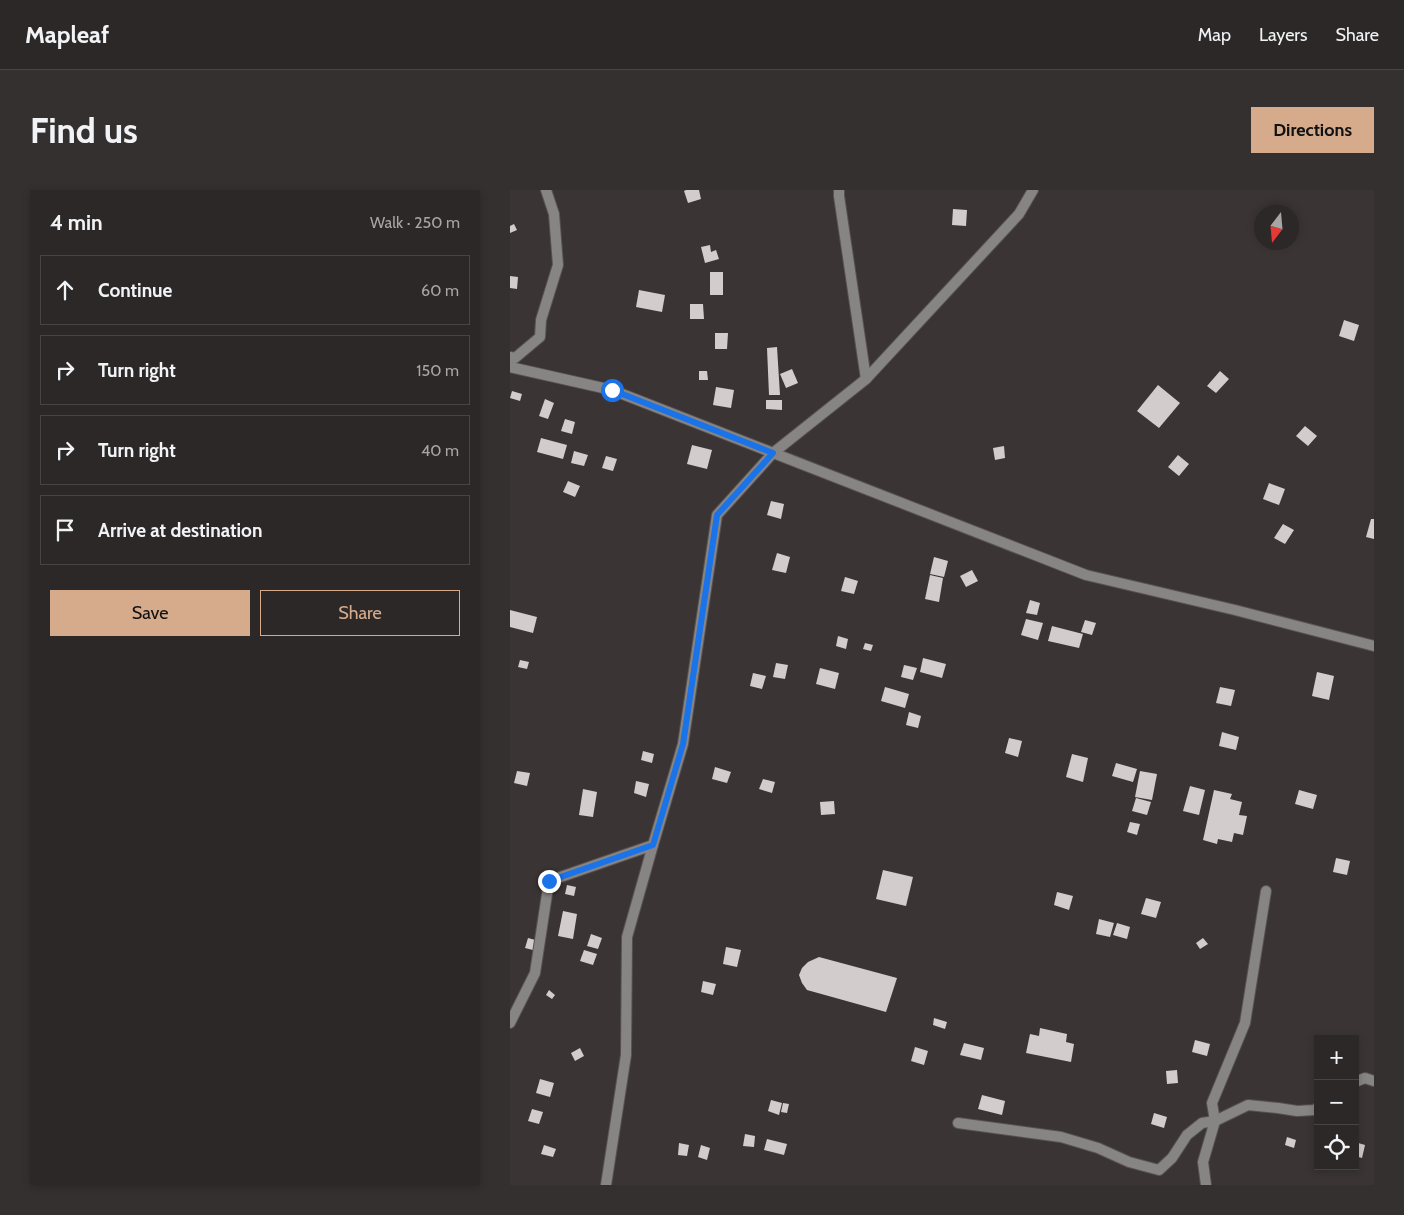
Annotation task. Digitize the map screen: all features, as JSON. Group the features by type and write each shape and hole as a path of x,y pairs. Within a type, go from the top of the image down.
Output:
{"street":[{"path":"510,358 515,358 540,337 541,320 558,265 554,214 546,190"},
{"path":"839,190 866,379"},
{"path":"606,1185 626,1055 627,937 683,744 717,515 773,453 866,379 1019,214 1032,190"},
{"path":"510,367 612,390 1086,576 1235,610 1374,646"},
{"path":"510,1023 536,973 549,881 653,845"},
{"path":"1206,1185 1203,1162 1215,1121 1212,1103 1245,1023 1266,891"},
{"path":"1359,1080 1365,1078 1374,1081"},
{"path":"958,1123 1061,1137 1098,1148 1129,1162 1159,1170 1172,1158 1187,1135 1202,1123 1215,1121 1248,1105 1297,1112 1314,1110"}],"building":[{"path":"699,190 701,199 688,203 684,191"},
{"path":"953,209 967,210 966,226 952,225"},
{"path":"514,224 517,230 510,233 510,226"},
{"path":"710,245 711,252 716,250 719,259 705,263 701,247"},
{"path":"710,272 723,272 723,295 710,295"},
{"path":"510,276 518,277 517,289 510,288"},
{"path":"639,290 665,295 662,312 636,307"},
{"path":"690,304 703,304 704,319 690,319"},
{"path":"1344,320 1359,325 1354,341 1339,336"},
{"path":"715,333 728,333 727,349 715,349"},
{"path":"777,347 780,395 769,395 767,348"},
{"path":"792,369 798,383 786,388 780,374"},
{"path":"699,371 707,371 708,380 699,380"},
{"path":"1220,371 1229,379 1216,393 1207,386"},
{"path":"1158,385 1180,403 1159,428 1137,411"},
{"path":"716,387 734,390 731,408 713,405"},
{"path":"512,391 522,394 520,401 510,398"},
{"path":"545,399 554,403 548,419 539,416"},
{"path":"766,400 782,400 782,410 766,409"},
{"path":"565,419 575,422 572,434 561,431"},
{"path":"1305,426 1317,436 1308,446 1296,436"},
{"path":"541,438 567,445 563,459 537,452"},
{"path":"692,445 712,450 707,469 687,464"},
{"path":"1004,446 1005,458 995,460 993,448"},
{"path":"574,451 588,455 584,466 571,463"},
{"path":"1178,455 1189,464 1179,476 1168,467"},
{"path":"606,456 617,459 613,471 602,468"},
{"path":"568,481 580,486 575,497 563,492"},
{"path":"1269,483 1285,489 1279,505 1263,499"},
{"path":"771,501 784,504 781,519 767,515"},
{"path":"1371,519 1374,519 1374,539 1366,537"},
{"path":"1283,524 1294,530 1285,544 1274,538"},
{"path":"777,553 790,557 786,573 772,570"},
{"path":"934,557 948,561 944,577 930,574"},
{"path":"972,570 978,581 966,587 960,576"},
{"path":"930,575 943,578 939,602 925,599"},
{"path":"845,577 858,581 854,594 841,591"},
{"path":"1030,600 1040,603 1037,615 1026,613"},
{"path":"510,610 537,617 533,633 510,627"},
{"path":"1026,619 1043,623 1038,640 1021,635"},
{"path":"1085,620 1096,623 1092,635 1081,632"},
{"path":"1052,626 1083,634 1079,648 1048,641"},
{"path":"838,636 848,639 846,649 836,646"},
{"path":"865,643 873,645 871,651 863,649"},
{"path":"923,658 946,664 942,678 920,672"},
{"path":"520,660 529,662 527,669 518,667"},
{"path":"776,663 788,665 785,679 773,677"},
{"path":"904,665 917,668 913,680 901,677"},
{"path":"820,668 839,673 835,689 816,684"},
{"path":"1317,672 1334,676 1329,700 1312,696"},
{"path":"753,673 766,676 762,689 750,686"},
{"path":"885,687 909,694 905,708 881,701"},
{"path":"1220,687 1235,690 1231,706 1216,703"},
{"path":"909,712 921,716 918,728 906,725"},
{"path":"1222,732 1239,737 1236,750 1219,746"},
{"path":"1009,738 1022,741 1018,757 1005,753"},
{"path":"643,751 654,754 652,763 641,760"},
{"path":"1072,754 1088,758 1083,782 1066,777"},
{"path":"1116,763 1137,769 1133,782 1112,776"},
{"path":"715,767 731,772 727,783 712,779"},
{"path":"517,771 530,773 527,786 514,783"},
{"path":"1140,771 1157,774 1152,800 1135,797"},
{"path":"763,779 775,782 772,793 759,789"},
{"path":"636,781 649,784 646,797 634,793"},
{"path":"1190,786 1205,790 1199,815 1183,811"},
{"path":"583,789 597,792 593,817 579,815"},
{"path":"1214,790 1232,794 1230,799 1242,802 1239,815 1247,816 1243,835 1234,833 1232,842 1218,839 1217,844 1203,840"},
{"path":"1299,790 1317,795 1313,809 1295,804"},
{"path":"1136,798 1151,802 1147,815 1132,811"},
{"path":"834,801 835,814 821,815 820,802"},
{"path":"1130,822 1140,824 1137,835 1127,832"},
{"path":"1336,858 1350,861 1347,875 1333,872"},
{"path":"883,870 913,877 906,906 876,899"},
{"path":"567,885 576,887 574,896 565,894"},
{"path":"1057,892 1073,896 1069,910 1054,905"},
{"path":"1146,898 1161,902 1156,918 1141,914"},
{"path":"563,911 577,914 573,939 558,936"},
{"path":"1099,919 1114,923 1110,937 1096,934"},
{"path":"1117,923 1130,927 1127,939 1113,935"},
{"path":"591,934 602,938 598,949 587,946"},
{"path":"528,938 539,941 537,951 525,948"},
{"path":"1203,938 1208,944 1200,949 1196,943"},
{"path":"726,947 741,950 737,967 723,964"},
{"path":"584,950 597,954 593,965 580,961"},
{"path":"819,957 897,978 886,1012 807,990 799,975 802,968 808,962"},
{"path":"703,981 716,984 713,995 701,992"},
{"path":"549,990 555,995 552,999 546,995"},
{"path":"934,1018 947,1022 945,1029 933,1025"},
{"path":"1040,1028 1067,1034 1066,1042 1074,1044 1071,1062 1026,1053 1030,1034 1039,1036"},
{"path":"1195,1040 1210,1044 1207,1056 1192,1052"},
{"path":"964,1043 984,1048 981,1060 960,1055"},
{"path":"915,1047 928,1051 924,1065 911,1061"},
{"path":"580,1048 584,1056 575,1061 571,1053"},
{"path":"1177,1070 1178,1083 1167,1084 1166,1071"},
{"path":"540,1079 554,1083 550,1097 536,1093"},
{"path":"982,1095 1005,1101 1002,1115 978,1109"},
{"path":"771,1100 782,1103 779,1115 768,1111"},
{"path":"783,1103 789,1104 787,1113 781,1112"},
{"path":"532,1109 543,1112 539,1124 528,1121"},
{"path":"1154,1113 1167,1117 1164,1128 1151,1124"},
{"path":"745,1134 755,1136 754,1147 743,1146"},
{"path":"1287,1137 1296,1140 1294,1148 1285,1145"},
{"path":"767,1139 787,1144 784,1155 764,1150"},
{"path":"679,1143 689,1145 687,1156 678,1155"},
{"path":"1359,1143 1365,1145 1362,1158 1359,1157"},
{"path":"544,1145 556,1149 553,1157 541,1154"},
{"path":"701,1145 710,1148 707,1160 698,1157"}],"route":[{"path":"549,881 653,845 683,744 717,515 773,453 612,390"}]}
